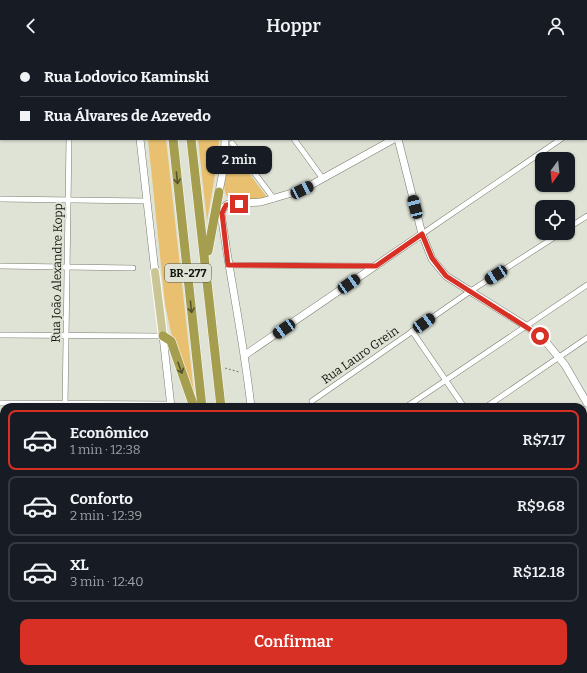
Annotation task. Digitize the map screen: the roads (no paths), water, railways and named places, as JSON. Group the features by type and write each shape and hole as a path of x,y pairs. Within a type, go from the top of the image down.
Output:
{"highway":[{"name":"BR-277","path":"173,140 202,403"},
{"name":"BR-277","path":"191,140 222,403"},
{"path":"206,268 209,240 219,192"},
{"path":"162,336 171,341 193,403"}],"main road":[{"path":"155,272 162,336"}],"street":[{"name":"Rua João Alexandre Kopp","path":"65,403 68,140"},
{"path":"140,140 155,272"},
{"path":"219,192 224,166 225,140"},
{"path":"295,140 322,179"},
{"path":"250,403 245,356 228,265 222,213 224,207 228,204 255,203 302,190 392,140"},
{"path":"398,140 422,234 432,258 441,272 469,292 526,326 546,342 559,357 586,400"},
{"path":"245,356 560,140"},
{"path":"232,143 274,198"},
{"path":"0,199 147,202"},
{"path":"575,224 587,216"},
{"name":"Rua Lauro Grein","path":"312,401 469,292 550,240"},
{"path":"228,265 376,266"},
{"path":"0,266 133,268"},
{"path":"412,403 587,285"},
{"path":"412,331 461,403"},
{"path":"0,335 162,336 170,403"},
{"path":"492,403 587,338"}]}
